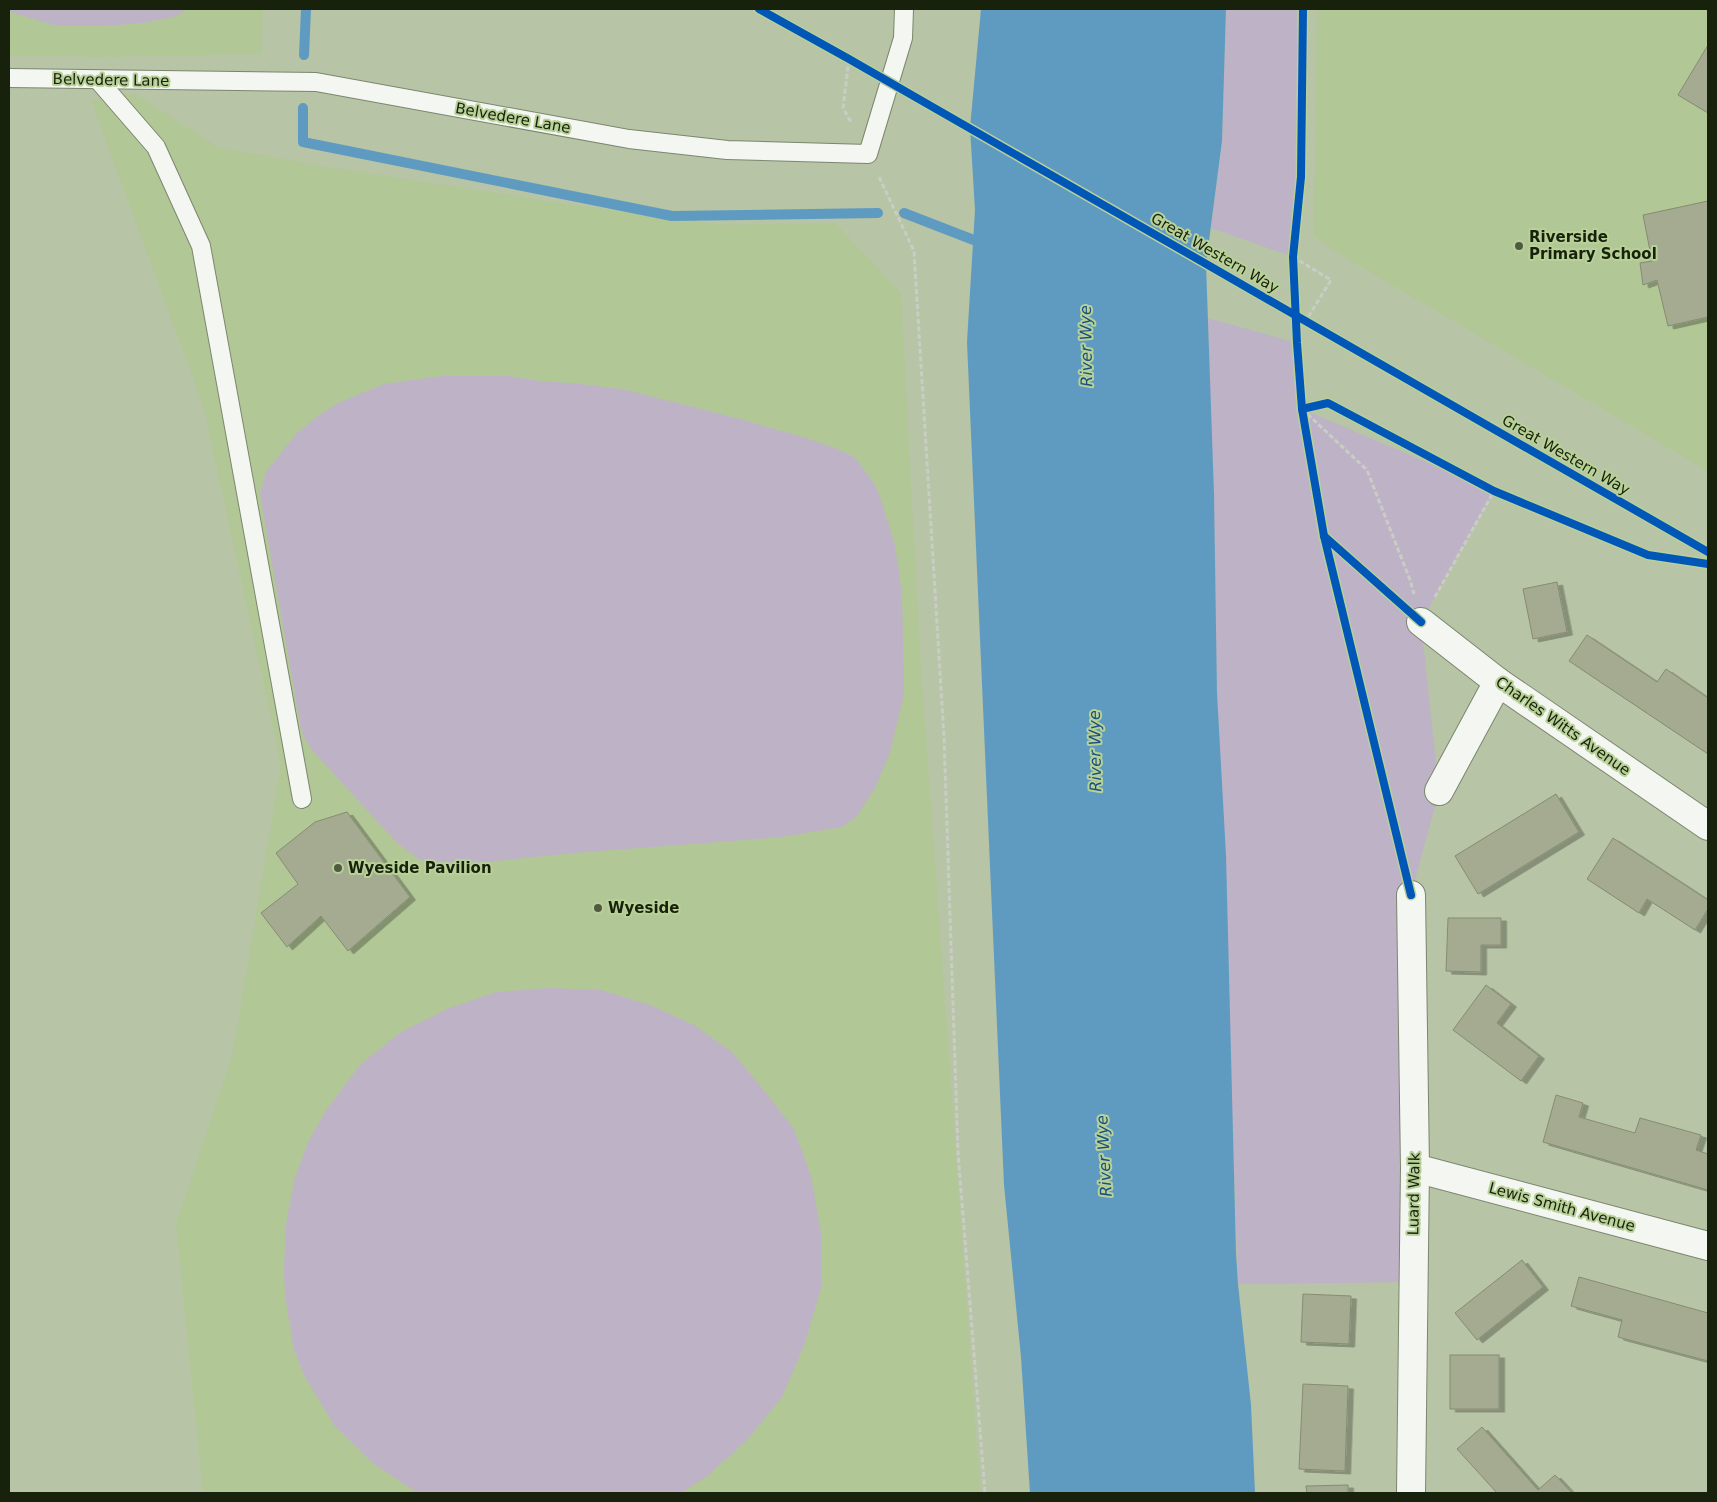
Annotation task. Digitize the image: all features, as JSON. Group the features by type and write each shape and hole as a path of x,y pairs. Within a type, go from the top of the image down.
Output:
{"street":[{"name":"Charles Witts Avenue","path":"1421,622 1498,682 1708,826"},
{"path":"1439,790 1498,682"},
{"name":"Luard Walk","path":"1411,894 1415,1168 1411,1493"},
{"name":"Lewis Smith Avenue","path":"1415,1168 1708,1246"}],"lane":[{"path":"868,154 902,38 904,9"},
{"name":"Belvedere Lane","path":"9,78 316,82 629,139 727,150 868,154"},
{"path":"98,80 156,147 201,246 302,799"}],"path":[{"path":"841,54 858,64"},
{"path":"849,59 843,108 868,154 914,251 944,737 958,1152 985,1493"},
{"path":"1293,267 1294,248"},
{"path":"1293,257 1330,280 1306,322"},
{"path":"1297,317 1314,327"},
{"path":"1301,400 1304,419"},
{"path":"1302,409 1310,407"},
{"path":"1302,409 1367,470 1410,580 1421,622"},
{"path":"1485,487 1503,495"},
{"path":"1421,622 1494,492"}],"shaded area":[{"path":"9,9 263,9 261,54 104,57 9,55"},
{"path":"9,9 186,9 176,16 143,23 102,26 57,26 11,12"},
{"path":"1226,9 1303,9 1301,177 1293,257 1211,228 1222,141"},
{"name":"Riverside Primary School","path":"1317,9 1708,9 1708,471 1345,257 1314,236"},
{"name":"Wyeside","path":"134,93 217,147 321,166 559,203 724,225 835,223 901,293 920,654 980,1493 203,1493 176,1224 233,1052 281,764 204,408 91,100"},
{"path":"1208,318 1297,343 1302,409 1494,491 1421,622 1439,791 1411,895 1413,1282 1238,1284 1217,693"},
{"path":"442,376 508,376 622,389 806,438 854,457 874,483 895,545 902,594 904,694 890,752 875,788 856,817 842,827 782,837 574,853 447,866 431,864 419,859 397,843 313,751 301,729 260,494 266,472 296,434 336,404 384,384"},
{"path":"549,988 601,990 650,1005 694,1025 732,1052 794,1129 811,1176 821,1233 821,1288 805,1343 782,1397 747,1440 706,1477 681,1493 418,1493 375,1465 334,1425 304,1375 294,1350 285,1296 286,1224 294,1181 308,1142 327,1109 361,1064 401,1032 447,1009 496,992"}],"water":[{"name":"River Wye","path":"981,9 1226,9 1222,141 1206,264 1214,494 1217,693 1226,855 1236,1253 1251,1405 1255,1493 1030,1493 1021,1357 1004,1185 967,342 975,210 970,128"}],"building":[{"path":"1708,45 1708,113 1678,95"},
{"path":"1708,201 1708,317 1668,326 1657,280 1643,285 1640,263 1652,261 1643,215"},
{"path":"1557,582 1567,632 1533,639 1523,589"},
{"path":"1587,635 1657,682 1666,669 1708,698 1708,754 1569,661"},
{"path":"1556,794 1579,832 1478,894 1455,856"},
{"name":"Wyeside Pavilion","path":"347,812 410,897 348,951 321,916 287,947 261,913 298,884 276,853 315,822"},
{"path":"1613,838 1708,900 1708,909 1695,930 1647,899 1639,913 1587,879"},
{"path":"1448,918 1501,918 1501,945 1481,945 1481,972 1446,971"},
{"path":"1486,985 1511,1004 1497,1023 1539,1056 1521,1081 1453,1030"},
{"path":"1556,1095 1583,1103 1579,1117 1635,1133 1640,1118 1701,1135 1696,1150 1708,1154 1708,1190 1543,1142"},
{"path":"1522,1260 1543,1287 1477,1340 1455,1313"},
{"path":"1579,1277 1708,1313 1708,1361 1618,1337 1622,1320 1571,1306"},
{"path":"1303,1294 1351,1296 1349,1344 1301,1342"},
{"path":"1450,1355 1499,1355 1499,1409 1450,1409"},
{"path":"1303,1384 1348,1386 1345,1471 1299,1469"},
{"path":"1482,1427 1538,1490 1555,1475 1572,1493 1497,1493 1457,1449"},
{"path":"1348,1485 1348,1493 1307,1493 1306,1486"}],"waterway":[{"path":"304,55 306,9"},
{"path":"303,108 303,142 672,216 878,213"},
{"path":"904,213 984,244"}],"cycle path":[{"name":"Great Western Way","path":"759,9 1708,552"},
{"path":"1303,9 1301,177 1293,257 1302,409 1324,536 1411,895"},
{"path":"1302,409 1328,403 1494,491 1648,555 1708,564"},
{"path":"1324,536 1421,622"}],"place":[{"name":"Riverside Primary School","path":"1519,246"},
{"name":"Wyeside Pavilion","path":"338,868"},
{"name":"Wyeside","path":"598,908"}]}
